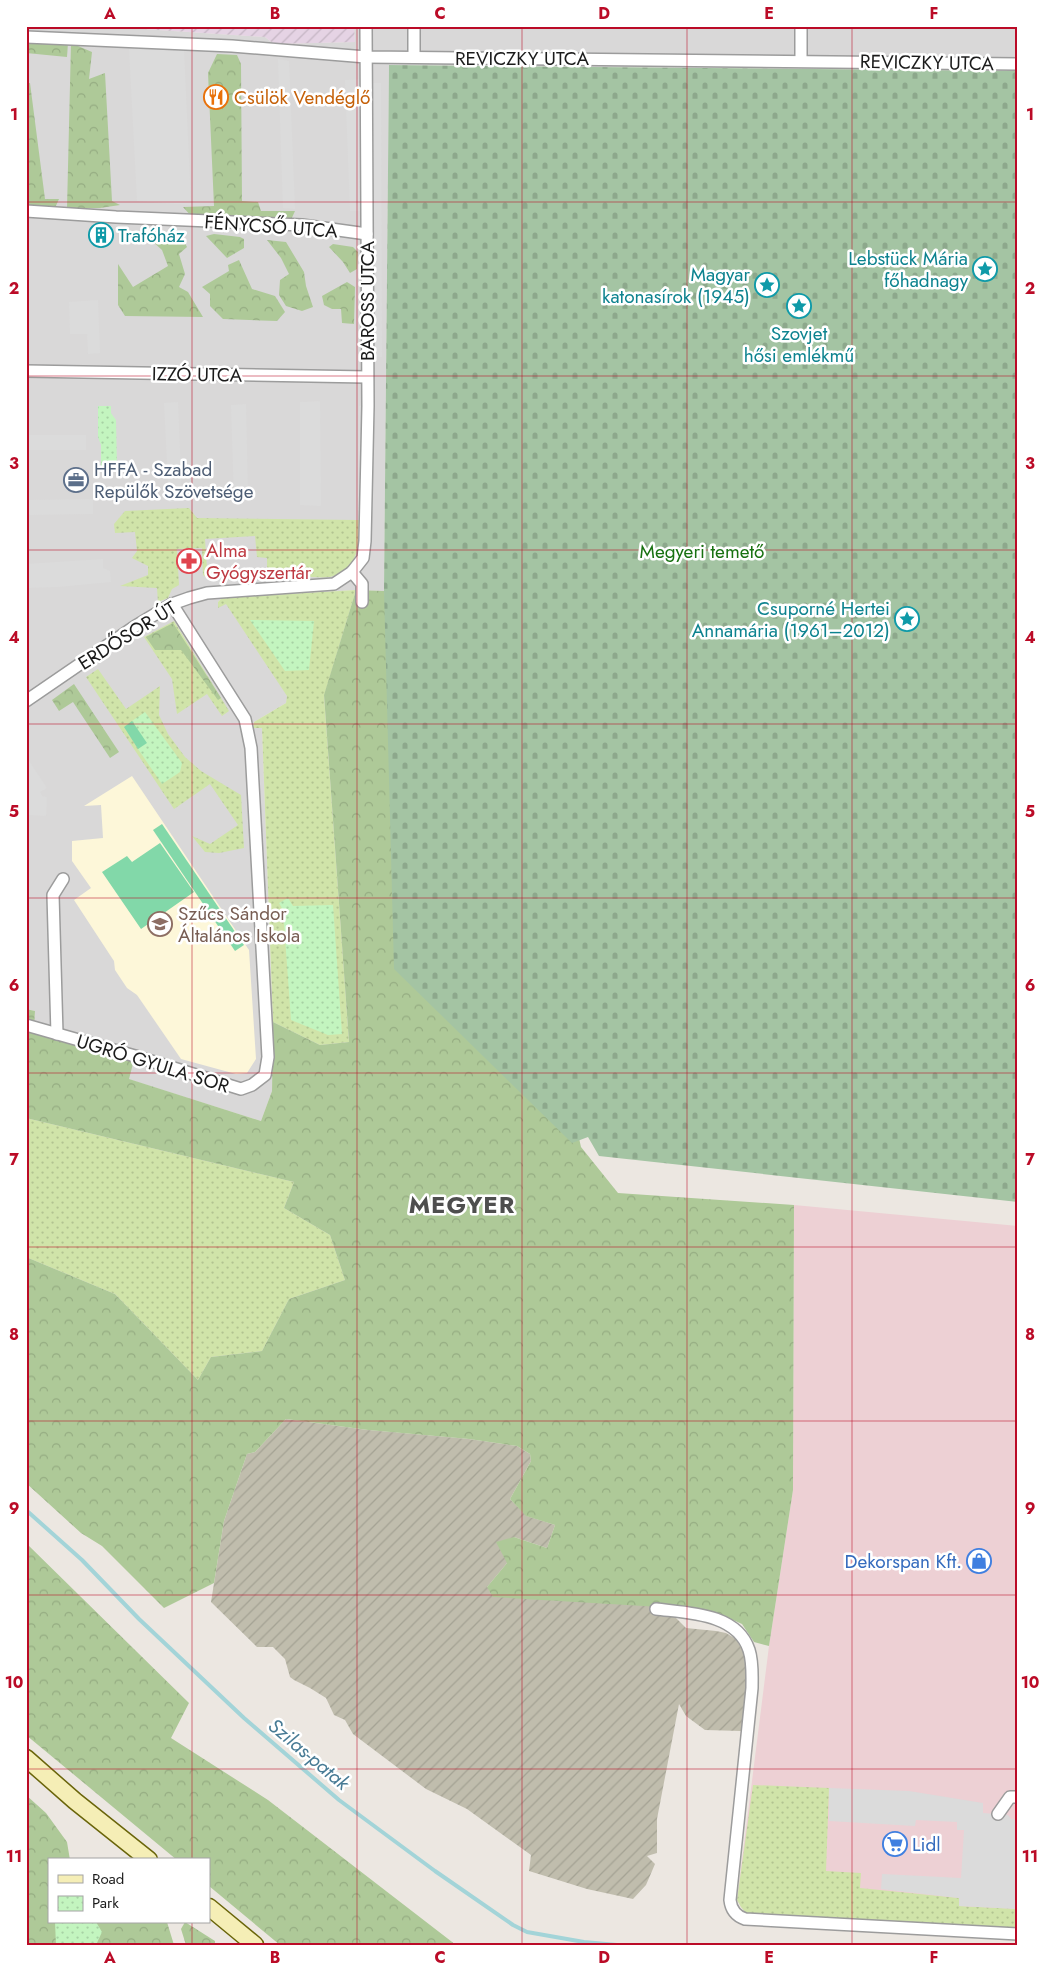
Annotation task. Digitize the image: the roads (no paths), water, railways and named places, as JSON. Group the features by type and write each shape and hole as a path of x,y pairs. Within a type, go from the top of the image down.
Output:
{"street":[{"name":"BAROSS UTCA","path":"352,572 362,558 366,541 366,26"},
{"path":"414,26 414,57"},
{"path":"801,26 801,60"},
{"name":"REVICZKY UTCA","path":"26,37 232,46 366,57 801,60 1018,64"},
{"name":"FÉNYCSŐ UTCA","path":"26,211 302,225 366,234"},
{"name":"IZZÓ UTCA","path":"26,371 367,377"},
{"path":"352,572 362,584 362,602"},
{"name":"ERDŐSOR ÚT","path":"26,700 172,604 207,593 329,585 342,580 352,572"},
{"name":"UGRÓ GYULA SOR","path":"26,1026 135,1056 241,1089 252,1085 265,1075 268,1057 251,748 245,719 172,604"},
{"path":"57,1034 52,895 63,879"},
{"path":"656,1609 693,1614 724,1622 740,1633 749,1647 752,1667 752,1688 730,1900 731,1906 738,1916 745,1919 1018,1934"},
{"path":"26,1758 75,1801 146,1858"},
{"path":"998,1814 1010,1797 1018,1798"},
{"path":"210,1909 255,1945"}],"waterway":[{"name":"Szilas-patak","path":"26,1510 82,1560 139,1619 244,1718 339,1800 435,1871 513,1925 527,1932 584,1942 617,1945"}],"place":[{"name":"Csülök Vendéglő","path":"216,97"},
{"name":"Trafóház","path":"101,235"},
{"name":"Lebstück Mária főhadnagy","path":"985,269"},
{"name":"Magyar katonasírok (1945)","path":"767,285"},
{"name":"Szovjet hősi emlékmű","path":"799,306"},
{"name":"HFFA - Szabad Repülők Szövetsége","path":"76,480"},
{"name":"Alma Gyógyszertár","path":"189,561"},
{"name":"Csuporné Hertei Annamária (1961–2012)","path":"907,619"},
{"name":"Szűcs Sándor Általános Iskola","path":"160,924"},
{"name":"Dekorspan Kft.","path":"979,1561"},
{"name":"Lidl","path":"895,1844"}],"district":[{"name":"MEGYER","path":"462,1205"}],"park label":[{"name":"Megyeri temető","path":"702,551"}]}
